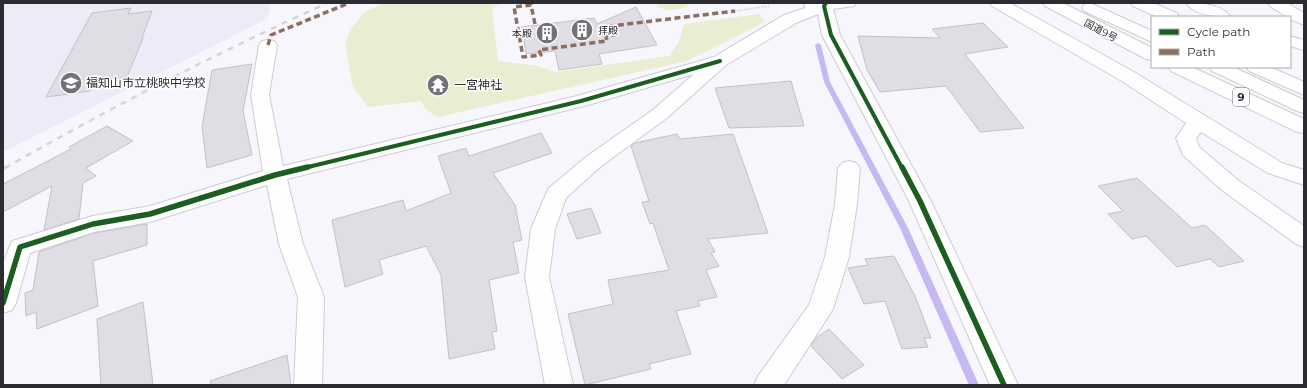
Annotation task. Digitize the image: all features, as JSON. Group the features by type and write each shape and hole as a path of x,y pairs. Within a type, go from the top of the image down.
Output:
{"main road":[{"path":"791,3 848,3"},
{"path":"998,3 1127,76 1275,168 1304,178"},
{"name":"国道9号","path":"1051,3 1151,54"},
{"path":"1079,3 1151,36"},
{"path":"1113,3 1151,21"},
{"path":"1138,3 1169,16"},
{"path":"1194,3 1221,16"},
{"path":"1276,3 1304,20"},
{"path":"559,385 537,277 543,228 557,194 593,162 661,113 720,61 790,19 825,4"},
{"path":"825,4 831,35 920,201 1004,385"},
{"path":"1291,41 1304,45"},
{"path":"268,45 260,95 275,176 291,244 311,296 308,385"},
{"path":"3,303 20,247 93,224 150,214 275,176 581,101 720,61"},
{"name":"9","path":"1179,68 1304,127"},
{"name":"9","path":"1220,68 1304,107"},
{"path":"1257,68 1304,89"},
{"path":"1288,68 1304,75"},
{"path":"1202,124 1192,128 1186,138 1190,150 1230,186 1304,238"},
{"path":"768,385 820,310 837,257 846,204 849,168"}],"path":[{"path":"735,11 764,6"}],"shaded area":[{"name":"福知山市立桃映中学校","path":"3,3 272,3 267,19 3,152"}],"green space":[{"path":"384,3 500,3 492,9 498,61 538,66 555,72 669,56 679,42 684,24 759,14 765,22 687,61 438,117 426,110 421,101 368,107 353,87 345,44 351,28 365,12"},
{"path":"657,3 685,3 689,6 677,10 665,10 657,6"}],"building":[{"path":"636,7 657,45 599,54 602,64 559,70 555,51 526,54 522,27 594,18 597,24"},
{"path":"131,8 128,14 152,11 127,77 95,81 90,91 46,97 92,13"},
{"path":"983,23 1008,47 965,54 1024,128 980,132 946,86 880,92 867,70 858,36 940,38 932,29"},
{"path":"252,64 243,111 252,155 207,168 202,127 212,70"},
{"path":"791,81 804,126 729,128 715,88"},
{"path":"107,126 133,141 86,168 96,176 83,183 79,219 44,230 52,186 3,212 3,184 71,149 69,147"},
{"path":"541,133 552,153 493,173 515,205 522,240 513,242 519,273 489,280 497,331 492,332 495,349 449,359 441,275 426,246 379,260 383,274 345,287 332,220 403,200 406,211 451,193 438,156 466,148 469,156"},
{"path":"677,134 680,139 733,134 768,233 708,239 715,252 711,253 719,266 706,270 717,297 698,301 700,306 676,311 691,354 649,364 651,369 585,385 568,314 613,304 608,280 669,270 653,223 650,224 642,202 649,201 631,146 635,143"},
{"path":"1137,178 1192,228 1205,225 1244,261 1219,267 1210,259 1177,267 1146,236 1132,239 1108,214 1123,211 1098,186"},
{"path":"591,208 601,233 577,239 567,214"},
{"path":"147,224 147,245 93,261 98,306 37,329 36,312 26,316 25,293 33,290 39,252 94,233"},
{"path":"894,256 915,296 931,338 924,338 928,347 902,349 885,301 864,304 848,268 868,265 865,259"},
{"path":"143,302 153,385 101,385 97,319"},
{"path":"829,329 864,365 842,379 811,346 817,337"},
{"path":"287,355 291,385 211,385 210,381"}],"waterway":[{"path":"818,45 827,82 904,228 974,385"}],"railway":[{"path":"5,168 164,82 245,41 327,3"}],"marked path":[{"path":"268,45 271,35 349,3"},
{"path":"535,24 531,5 514,7 523,57 541,55 539,50 607,41 606,36 614,35 611,26 735,11"}],"cycle path":[{"path":"826,3 824,6 831,35 920,201 1004,385"},
{"path":"3,303 20,247 93,224 150,214 275,175 581,101 720,61"}],"place":[{"name":"拝殿","path":"582,30"},
{"name":"本殿","path":"547,33"},
{"name":"福知山市立桃映中学校","path":"71,83"},
{"name":"一宮神社","path":"438,85"}]}
